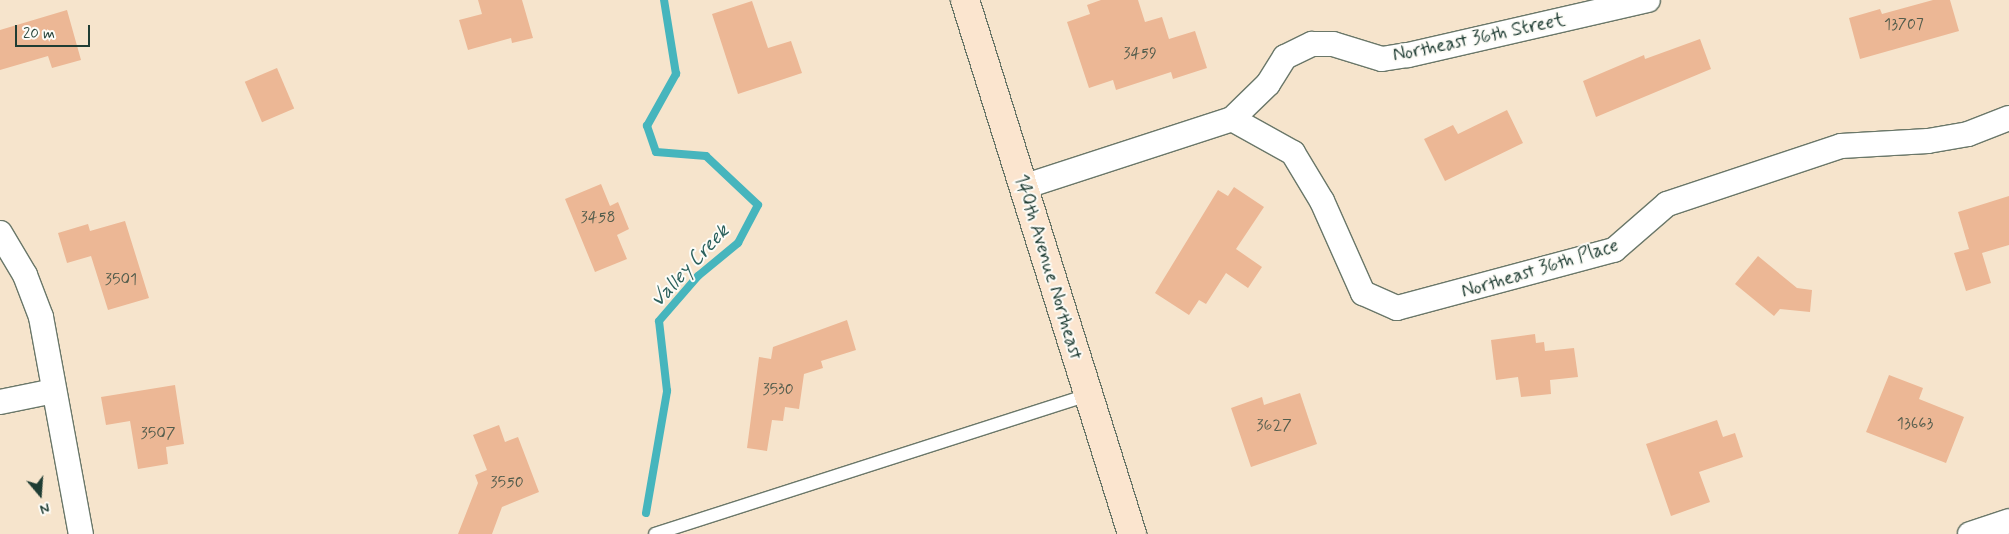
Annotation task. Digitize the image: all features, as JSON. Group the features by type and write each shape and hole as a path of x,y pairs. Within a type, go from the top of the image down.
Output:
{"street":[{"name":"140th Avenue Northeast","path":"965,0 1132,534"},
{"name":"Northeast 36th Street","path":"1023,187 1232,119 1268,84 1285,56 1312,44 1333,44 1382,59 1408,56 1648,0"},
{"name":"Northeast 36th Place","path":"1232,119 1292,153 1322,201 1363,293 1396,308 1614,250 1668,204 1841,146 1928,141 1968,134 2009,118"},
{"path":"0,234 26,275 41,317 81,534"},
{"path":"0,402 54,391"},
{"path":"1970,534 2009,521"}],"lane":[{"path":"655,534 1088,395"}],"building":[{"path":"478,0 522,0 533,38 512,43 511,38 468,50 459,20 482,14"},
{"path":"1101,0 1138,0 1145,22 1162,17 1169,39 1195,31 1207,68 1173,79 1171,72 1116,90 1113,80 1089,88 1067,22 1090,14 1087,5"},
{"path":"1933,0 1950,0 1959,31 1860,59 1849,18 1880,9 1882,14"},
{"path":"752,1 768,48 791,41 802,73 738,94 712,14"},
{"path":"67,10 81,60 52,68 48,56 0,70 0,30"},
{"path":"1700,39 1711,69 1596,117 1583,81 1644,55 1645,59"},
{"path":"277,68 294,109 262,122 245,82"},
{"path":"1507,110 1523,143 1445,181 1424,139 1453,125 1458,134"},
{"path":"601,184 610,206 618,202 629,229 617,235 627,259 595,272 565,199"},
{"path":"1234,187 1264,207 1236,249 1262,267 1248,288 1226,273 1206,304 1199,300 1189,315 1155,293 1218,190 1228,196"},
{"path":"2009,196 2009,245 1982,253 1991,283 1966,291 1954,253 1969,249 1958,212"},
{"path":"125,221 149,298 108,310 91,256 67,263 58,233 88,224 90,231"},
{"path":"1758,256 1797,288 1812,290 1810,312 1780,309 1774,316 1735,284"},
{"path":"847,320 856,350 821,361 823,368 804,374 799,409 785,407 783,421 772,420 767,451 747,448 759,357 771,359 773,347"},
{"path":"1535,334 1536,343 1544,342 1545,351 1574,348 1578,377 1550,380 1551,394 1521,397 1518,377 1496,380 1491,340"},
{"path":"1889,375 1923,388 1919,399 1964,417 1946,463 1866,432"},
{"path":"175,385 184,444 166,447 168,464 138,469 130,421 106,425 101,397"},
{"path":"1300,393 1317,444 1251,467 1231,408 1262,397 1264,405"},
{"path":"1717,420 1723,437 1735,433 1743,457 1699,472 1710,502 1671,516 1646,444"},
{"path":"499,425 505,442 518,437 539,492 502,507 492,534 458,534 478,483 475,475 487,470 473,435"}],"waterway":[{"name":"Valley Creek","path":"646,513 667,391 659,321 698,276 738,243 758,205 706,156 656,152 647,126 676,74 664,0"}]}
